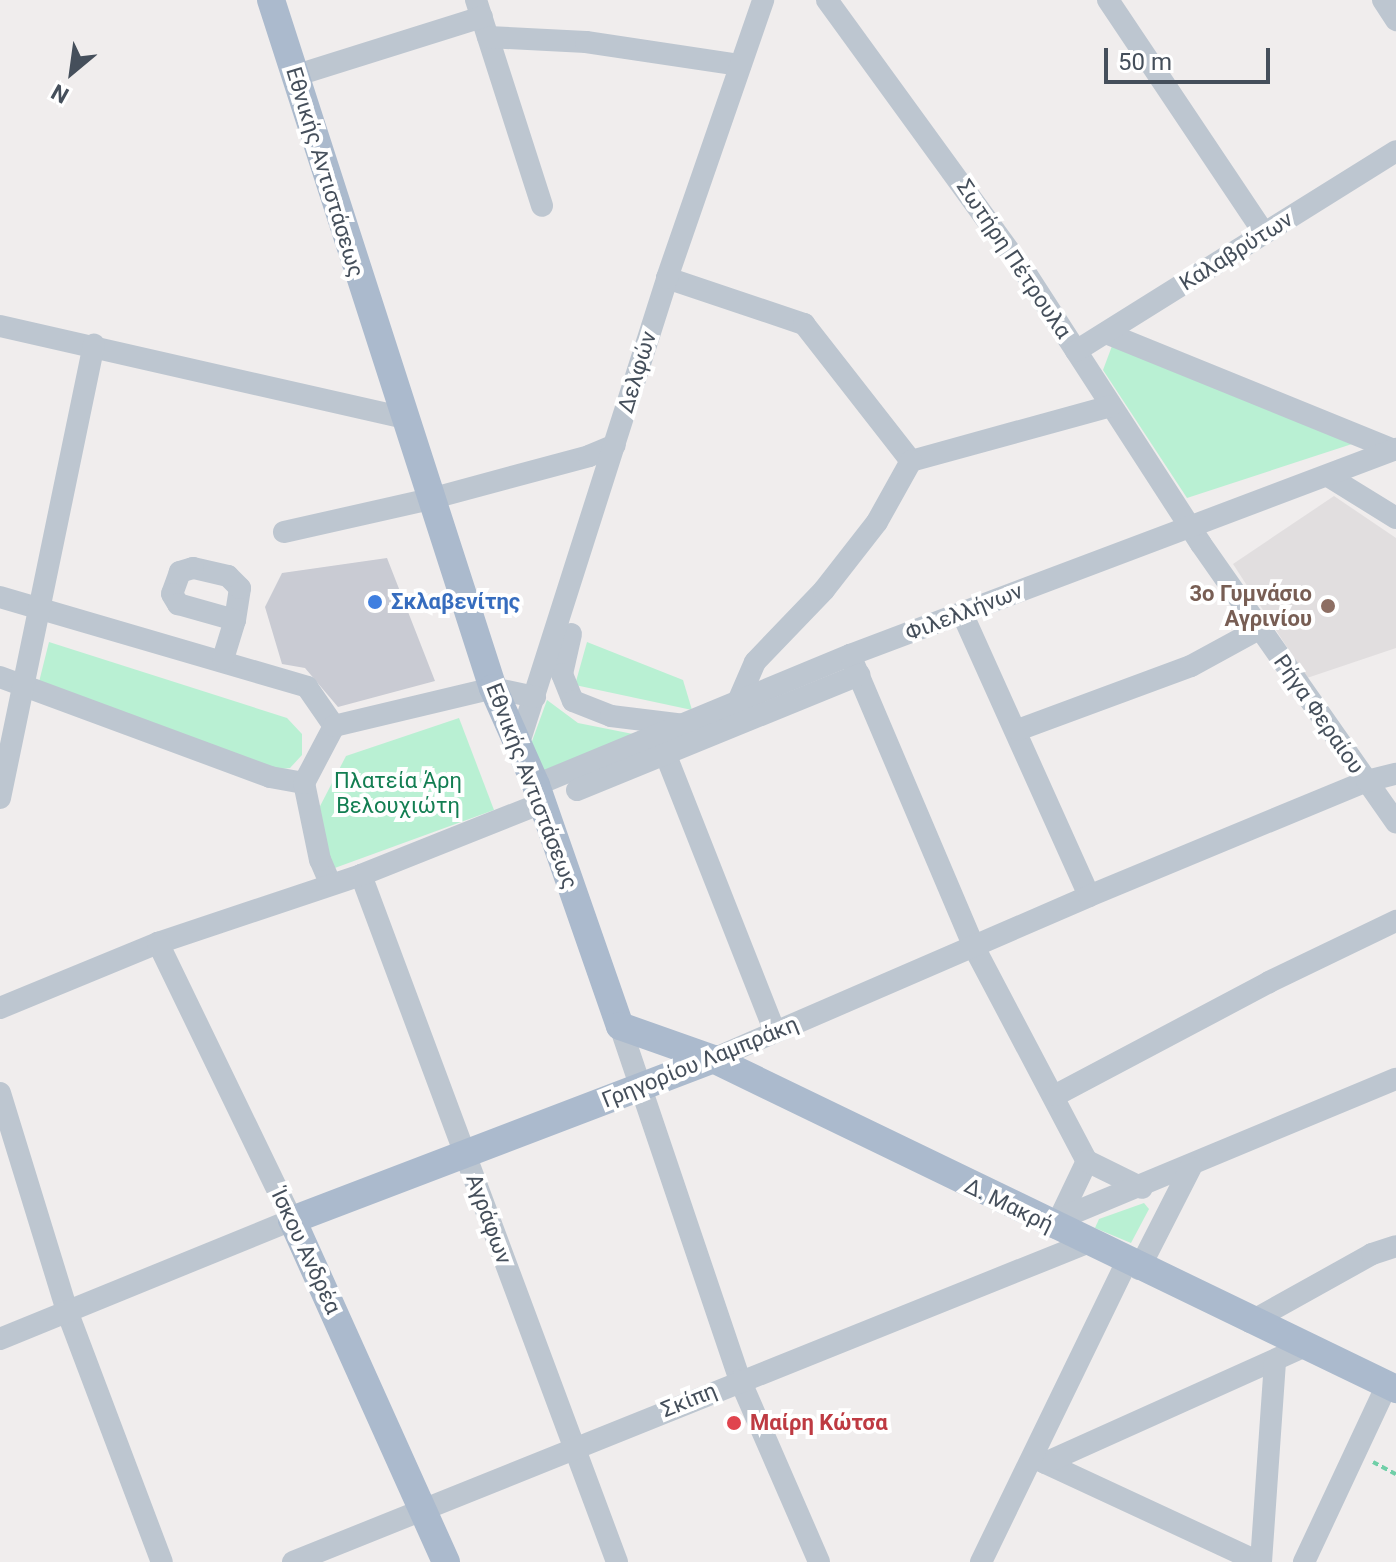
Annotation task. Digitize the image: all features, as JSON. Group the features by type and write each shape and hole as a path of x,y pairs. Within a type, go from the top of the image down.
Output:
{"main road":[{"name":"Εθνικής Αντιστάσεως","path":"271,0 402,417 493,688 539,794 620,1026"},
{"name":"Δ. Μακρή","path":"620,1026 713,1059 1057,1224 1132,1266 1392,1387"},
{"name":"Γρηγορίου Λαμπράκη","path":"292,1220 713,1059"},
{"name":"Ίσκου Ανδρέα","path":"292,1220 446,1562"}],"street":[{"name":"Δελφών","path":"518,746 593,521 667,278 763,0"},
{"name":"Σωτήρη Πέτρουλα","path":"827,0 968,190 1188,526"},
{"path":"1108,0 1264,233"},
{"path":"1383,0 1396,20"},
{"path":"482,18 542,206"},
{"path":"294,76 482,18 586,42 740,65"},
{"name":"Καλαβρύτων","path":"1076,351 1394,155"},
{"path":"667,278 804,324 911,461"},
{"path":"0,326 402,417"},
{"path":"1106,333 1395,450"},
{"path":"0,798 27,685 94,345"},
{"path":"739,699 755,662 824,590 877,522 911,461 1111,406"},
{"path":"284,532 430,499 615,445"},
{"name":"Φιλελλήνων","path":"0,1008 158,943 361,875 689,725 739,699 854,665 962,613 1395,450"},
{"path":"1328,476 1396,518"},
{"path":"593,521 600,545 562,661 568,695 601,714 689,725"},
{"name":"Ρήγα Φεραίου","path":"1188,526 1396,822"},
{"path":"0,597 223,659 307,687 334,726"},
{"path":"962,613 1018,730 1089,896"},
{"path":"223,659 235,620"},
{"path":"1018,730 1191,666 1259,629"},
{"path":"577,790 665,753 854,665 975,949 1056,1095 1087,1161 1142,1188"},
{"path":"0,677 270,777 304,783"},
{"path":"330,883 320,860 304,783 334,726 493,688 535,697"},
{"path":"665,753 775,1032"},
{"name":"Γρηγορίου Λαμπράκη","path":"713,1059 975,949 1089,896 1367,781 1396,774"},
{"name":"Αγράφων","path":"361,875 617,1562"},
{"path":"1056,1095 1269,982 1396,921"},
{"name":"Ίσκου Ανδρέα","path":"158,943 292,1220"},
{"name":"Εθνικής Αντιστάσεως","path":"620,1026 740,1380 819,1562"},
{"path":"1057,1224 1396,1079"},
{"path":"0,1093 67,1311 162,1562"},
{"path":"1057,1224 1087,1161"},
{"path":"981,1562 1037,1460 1132,1266 1191,1167"},
{"name":"Γρηγορίου Λαμπράκη","path":"0,1339 292,1220"},
{"name":"Σκίπη","path":"293,1562 1087,1243"},
{"path":"1250,1322 1372,1254 1396,1246"},
{"path":"1037,1460 1303,1347"},
{"path":"1037,1460 1260,1562 1275,1361"},
{"path":"1304,1562 1392,1387"}],"shaded area":[{"name":"3ο Γυμνάσιο Αγρινίου","path":"1334,496 1396,538 1396,648 1307,678 1233,564"}],"green space":[{"path":"1112,346 1352,444 1187,498 1103,370"},
{"path":"49,642 287,718 302,734 302,755 290,768 272,770 39,682"},
{"path":"587,642 683,680 692,710 575,685"},
{"path":"547,700 578,723 633,734 544,775 531,744"},
{"name":"Πλατεία Άρη Βελουχιώτη","path":"459,718 494,810 332,869 317,812 346,756"},
{"path":"1144,1203 1149,1209 1131,1243 1095,1228 1099,1219"}],"building":[{"path":"387,558 435,681 338,707 305,668 282,664 265,607 282,573"}],"place":[{"name":"Σκλαβενίτης","path":"375,602"},
{"name":"3ο Γυμνάσιο Αγρινίου","path":"1328,606"},
{"name":"Μαίρη Κώτσα","path":"734,1423"}]}
